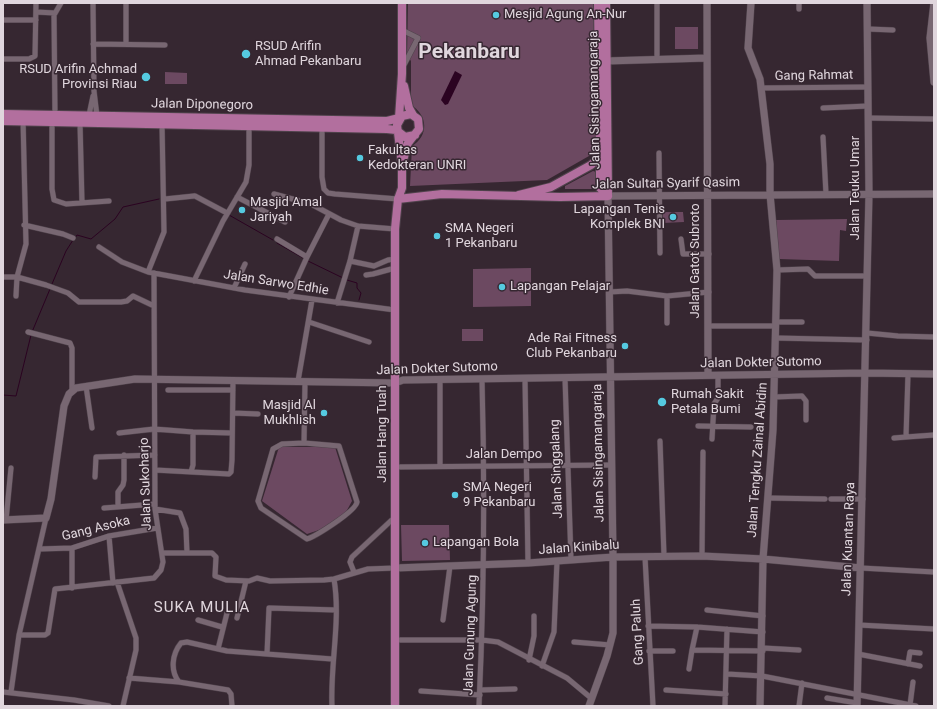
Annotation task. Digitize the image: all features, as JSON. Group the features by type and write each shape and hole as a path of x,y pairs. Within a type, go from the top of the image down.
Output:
{"main road":[{"path":"402,3 402,71 399,118 397,125 398,132 405,137 415,135 420,124 413,115 407,103 402,71"},
{"name":"Jalan Sisingamangaraja","path":"598,3 600,188 608,196"},
{"name":"Jalan Sisingamangaraja","path":"606,3 608,196"},
{"path":"599,73 606,61"},
{"name":"Jalan Diponegoro","path":"3,114 23,118"},
{"path":"399,118 404,115 413,115"},
{"name":"Jalan Diponegoro","path":"3,121 23,118 93,116 387,121 399,118"},
{"name":"Jalan Diponegoro","path":"53,118 80,123 388,129 398,132"},
{"name":"Jalan Hang Tuah","path":"395,706 395,229 398,199 402,188 402,164 398,132"},
{"name":"Jalan Hang Tuah","path":"402,164 408,143 415,135"},
{"name":"Jalan Sisingamangaraja","path":"518,195 551,187 591,165 600,157"},
{"name":"Jalan Sultan Syarif Qasim","path":"398,199 442,194 560,197 608,196"}],"street":[{"path":"3,59 29,59 35,56 36,3"},
{"path":"61,3 55,13 52,189 54,200 60,203 82,203 110,200"},
{"path":"93,3 93,116"},
{"path":"126,3 126,44"},
{"path":"657,3 657,60"},
{"name":"Jalan Gatot Subroto","path":"706,3 709,254 708,375"},
{"name":"Jalan Tengku Zainal Abidin","path":"751,3 748,48 752,62 759,73 761,88 770,164 770,194 777,270 774,397 763,559 763,650 760,706"},
{"path":"798,9 799,3"},
{"name":"Jalan Teuku Umar","path":"866,373 869,194 867,3"},
{"path":"934,3 932,44 934,82"},
{"path":"36,12 55,13"},
{"path":"3,20 36,20"},
{"path":"868,29 893,30"},
{"path":"402,30 418,38 402,71"},
{"path":"93,44 165,45"},
{"path":"606,61 707,58"},
{"name":"Gang Rahmat","path":"761,88 868,86"},
{"path":"93,116 94,91"},
{"path":"823,108 868,106"},
{"path":"16,296 17,277 26,244 24,225 23,118"},
{"path":"868,118 934,119"},
{"path":"80,123 82,203"},
{"path":"148,272 164,232 165,199 162,124"},
{"path":"194,281 227,214 243,188 248,175 249,126"},
{"path":"322,128 322,178 324,189 328,193 398,199"},
{"path":"823,137 826,194"},
{"path":"660,153 660,252"},
{"path":"274,194 311,204 329,214 358,226 395,229"},
{"name":"Jalan Sultan Syarif Qasim","path":"608,196 934,194"},
{"path":"165,199 195,196 227,214"},
{"path":"237,196 285,222"},
{"name":"Jalan Sisingamangaraja","path":"589,706 610,645 612,633 613,557 608,196"},
{"path":"289,297 329,214"},
{"path":"24,225 74,238"},
{"path":"337,303 350,261 358,226"},
{"path":"277,239 307,257"},
{"path":"681,239 683,254 709,254"},
{"name":"Jalan Sarwo Edhie","path":"99,247 122,262 148,272 289,297 394,310"},
{"path":"350,261 374,266 395,259"},
{"path":"234,288 245,264"},
{"path":"366,274 373,274 395,268"},
{"path":"777,270 808,270 815,276 867,276"},
{"path":"154,273 155,379"},
{"path":"3,277 17,277 46,285 70,294 79,302 116,303 127,301 133,296 154,306"},
{"path":"609,292 627,291 667,296 709,292"},
{"path":"667,296 667,323"},
{"path":"304,443 302,382 312,300"},
{"path":"309,322 369,342"},
{"path":"709,326 802,322"},
{"path":"11,692 19,635 51,499 64,406 72,392 72,348 70,343 28,332"},
{"path":"776,338 867,336 934,337"},
{"name":"Jalan Dokter Sutomo","path":"72,392 86,386 128,380 155,379 395,383 403,380 440,381 866,373 934,374"},
{"name":"Jalan Kuantan Raya","path":"857,704 866,373"},
{"path":"906,437 908,374"},
{"path":"712,439 714,404 718,398 718,375"},
{"name":"Jalan Singgalang","path":"565,378 569,465 570,560"},
{"name":"Jalan Sukoharjo","path":"19,635 47,634 54,591 58,588 72,588 154,578 161,570 163,562 155,506 155,379"},
{"path":"525,379 528,563"},
{"path":"155,470 229,474 231,472 233,380"},
{"name":"Jalan Gunung Agung","path":"480,706 485,565 485,466 482,380"},
{"path":"440,381 440,466"},
{"path":"86,386 92,428"},
{"path":"168,390 233,390"},
{"path":"774,397 802,396 806,401 806,420"},
{"path":"233,413 258,414"},
{"path":"698,426 751,427"},
{"path":"119,433 154,429 193,432 232,432"},
{"path":"191,472 193,465 193,432"},
{"path":"894,438 934,435"},
{"path":"660,441 664,556"},
{"path":"304,443 339,446 357,502 357,505 347,514 307,538 261,508 258,501 273,449 282,444 304,443"},
{"path":"702,556 703,452"},
{"path":"118,507 118,492 123,485 124,480 124,455"},
{"path":"95,477 96,457 155,455"},
{"name":"Jalan Dempo","path":"396,467 612,465"},
{"path":"11,468 4,520 46,518"},
{"path":"768,498 863,499"},
{"path":"104,508 155,506 180,513 186,529 187,553"},
{"path":"354,572 350,562 352,556 395,517"},
{"name":"Gang Asoka","path":"39,549 72,548 109,536 158,528"},
{"path":"109,536 115,582 136,638 136,650 123,706"},
{"path":"72,548 72,588"},
{"path":"162,553 212,553 216,556 216,577 226,580 246,581 257,578 270,581 334,579 368,568 395,568"},
{"name":"Jalan Kinibalu","path":"395,568 528,563 613,557 702,556 763,559 860,568"},
{"name":"Gang Paluh","path":"645,557 653,706"},
{"path":"542,666 554,632 557,561"},
{"path":"443,620 450,566"},
{"path":"860,568 934,572"},
{"path":"332,706 332,659 336,610 334,579"},
{"path":"237,618 246,581"},
{"path":"267,654 269,608 336,610"},
{"path":"707,610 763,616"},
{"path":"218,649 222,627 227,613"},
{"path":"529,660 534,636 534,616"},
{"path":"198,620 222,627"},
{"path":"859,625 934,629"},
{"path":"648,626 697,627 762,632"},
{"path":"689,669 697,627"},
{"path":"725,706 727,629"},
{"path":"395,640 482,640 498,642 529,660 567,678 591,698"},
{"path":"179,682 175,677 173,665 181,643 187,642 218,649 332,659"},
{"path":"574,642 610,645"},
{"path":"692,650 799,650"},
{"path":"649,651 673,651"},
{"path":"908,664 910,652 920,653"},
{"path":"858,654 920,666"},
{"path":"727,674 762,676 857,693 916,706"},
{"path":"129,678 179,682 228,690 231,694 232,706"},
{"path":"910,705 913,682"},
{"path":"799,706 802,683"},
{"path":"421,691 480,692 515,689"},
{"path":"666,690 726,694"},
{"path":"3,692 109,706"},
{"path":"827,698 857,704"}],"shaded area":[{"path":"408,3 594,3 596,152 547,180 410,186 412,146 418,142 421,137 424,131 424,126 421,114 411,105 411,61 407,55"},
{"path":"675,27 698,27 698,49 675,49"},
{"path":"455,71 462,75 448,104 445,105 441,100"},
{"path":"165,72 187,73 187,84 165,84"},
{"path":"593,171 596,172 595,188 565,189 565,186"},
{"name":"Lapangan Tenis Komplek BNI","path":"663,212 683,212 684,222 663,223"},
{"path":"847,219 846,231 840,230 839,261 779,259 776,220"},
{"name":"Lapangan Pelajar","path":"531,268 531,306 473,307 473,269"},
{"path":"462,329 483,329 483,341 462,341"},
{"path":"279,447 335,447 352,501 340,523 307,534 262,501"},
{"name":"Lapangan Bola","path":"401,525 449,525 450,560 402,561"}],"waterway":[{"path":"75,238 77,235 91,239 115,219 123,207 159,199"},
{"path":"229,215 273,240"},
{"path":"52,284 66,251 73,240"},
{"path":"277,243 303,258"},
{"path":"308,261 343,278"},
{"path":"347,280 357,283 357,288 361,293 359,300"},
{"path":"32,332 50,289"},
{"path":"3,395 16,396 31,335"}],"place":[{"name":"Mesjid Agung An-Nur","path":"496,15"},
{"name":"RSUD Arifin Ahmad Pekanbaru","path":"246,54"},
{"name":"RSUD Arifin Achmad Provinsi Riau","path":"146,77"},
{"name":"Fakultas Kedokteran UNRI","path":"360,158"},
{"name":"Masjid Amal Jariyah","path":"242,210"},
{"name":"Lapangan Tenis Komplek BNI","path":"673,217"},
{"name":"SMA Negeri 1 Pekanbaru","path":"437,236"},
{"name":"Lapangan Pelajar","path":"502,287"},
{"name":"Ade Rai Fitness Club Pekanbaru","path":"625,346"},
{"name":"Rumah Sakit Petala Bumi","path":"662,402"},
{"name":"Masjid Al Mukhlish","path":"324,413"},
{"name":"SMA Negeri 9 Pekanbaru","path":"455,495"},
{"name":"Lapangan Bola","path":"425,543"}],"district":[{"name":"Pekanbaru","path":"469,53"},
{"name":"SUKA MULIA","path":"202,608"}]}
